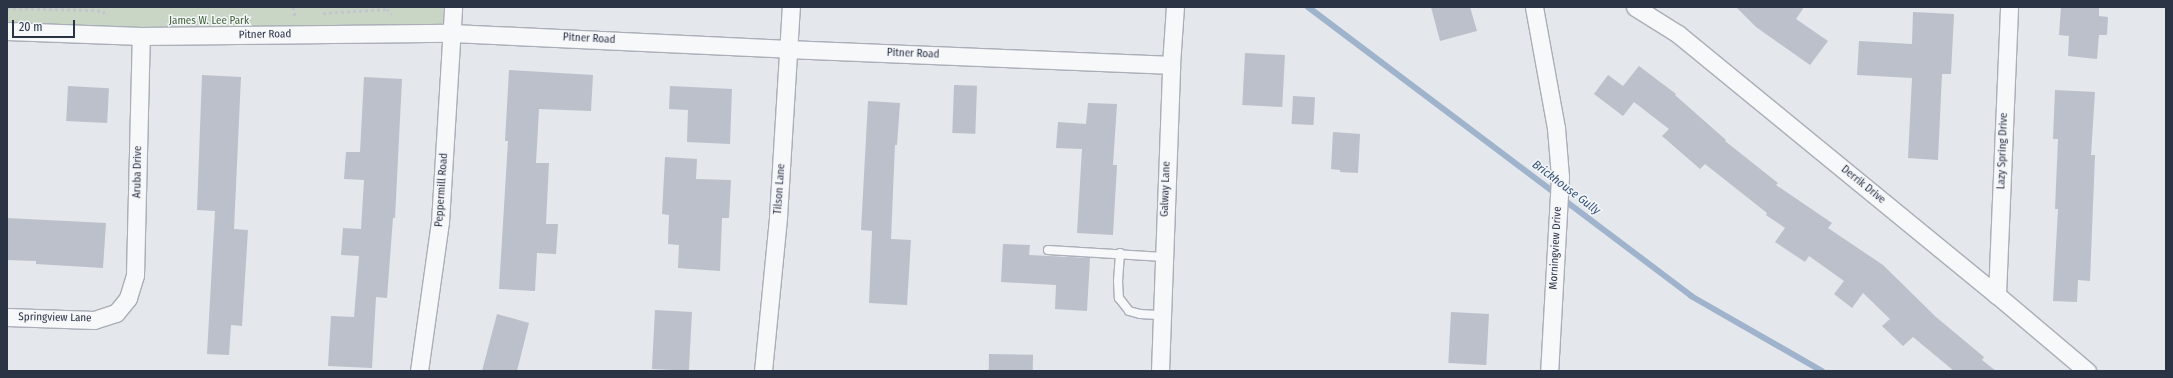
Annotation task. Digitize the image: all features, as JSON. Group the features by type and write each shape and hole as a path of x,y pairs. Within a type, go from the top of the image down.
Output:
{"street":[{"name":"Peppermill Road","path":"419,371 440,222 453,7"},
{"name":"Tilson Lane","path":"763,371 778,217 791,7"},
{"name":"Galway Lane","path":"1160,371 1171,65 1175,7"},
{"name":"Morningview Drive","path":"1534,7 1556,128 1560,177 1550,371"},
{"name":"Derrik Drive","path":"1635,7 1678,34 1997,295 2087,371"},
{"name":"Lazy Spring Drive","path":"1997,295 2009,7"},
{"name":"Pitner Road","path":"7,31 141,36 452,33 1171,65"},
{"name":"Aruba Drive","path":"122,305 128,298 135,275 141,36"},
{"name":"Springview Lane","path":"7,317 94,320 116,312 122,305"}],"lane":[{"path":"1048,250 1120,253 1164,257"},
{"path":"1120,253 1118,280 1119,298 1129,311 1140,314 1162,315"}],"path":[{"path":"293,7 295,16 302,15"},
{"path":"7,8 91,9 102,11"},
{"path":"315,14 387,9"}],"green space":[{"name":"James W. Lee Park","path":"7,7 453,7 453,31 7,31"}],"building":[{"path":"1431,7 1470,7 1477,31 1440,41"},
{"path":"1736,7 1804,7 1796,19 1828,41 1810,65 1756,27"},
{"path":"2061,7 2099,7 2099,16 2108,17 2107,35 2099,35 2097,59 2068,56 2069,36 2059,35"},
{"path":"1913,12 1954,14 1951,74 1942,74 1938,160 1908,158 1912,78 1857,75 1859,41 1912,44"},
{"path":"1245,53 1285,55 1282,107 1242,105"},
{"path":"1639,66 1676,94 1675,95 1726,140 1725,141 1778,183 1776,185 1832,223 1828,228 1883,265 1936,317 1984,357 1982,360 1996,371 1954,371 1913,337 1903,346 1882,326 1890,319 1863,293 1852,308 1834,294 1844,281 1809,256 1805,262 1775,242 1785,228 1766,215 1767,213 1705,164 1700,169 1662,136 1669,129 1634,102 1623,116 1594,94 1608,75 1623,86"},
{"path":"509,70 593,75 591,111 539,109 536,163 549,163 546,224 558,224 556,254 537,253 535,291 499,289 508,141 505,141"},
{"path":"202,75 241,77 234,229 248,230 242,326 231,325 229,355 207,354 215,211 197,210"},
{"path":"364,77 402,79 395,218 393,218 387,298 376,297 372,368 328,366 331,316 354,317 359,256 341,255 343,228 361,229 364,180 344,179 346,152 360,152"},
{"path":"954,85 977,86 975,134 952,133"},
{"path":"68,86 109,88 107,123 66,121"},
{"path":"670,86 732,89 730,144 687,142 688,110 669,109"},
{"path":"2055,90 2095,92 2091,155 2095,155 2090,281 2078,280 2077,302 2053,301 2058,209 2055,209 2058,139 2053,139"},
{"path":"1293,96 1315,97 1314,125 1292,124"},
{"path":"868,101 900,103 897,145 895,145 891,239 911,240 907,305 869,303 872,231 861,230"},
{"path":"1088,103 1117,104 1113,165 1117,165 1113,235 1077,233 1082,149 1056,148 1058,122 1086,124"},
{"path":"1333,132 1360,134 1358,173 1340,172 1340,170 1331,169"},
{"path":"665,157 697,159 696,179 731,180 729,218 722,218 720,271 678,268 679,245 668,244 669,215 662,214"},
{"path":"7,218 106,223 103,268 36,264 36,261 7,260"},
{"path":"1003,244 1030,245 1029,255 1090,258 1087,311 1055,309 1056,285 1001,282"},
{"path":"655,310 692,312 689,371 652,369"},
{"path":"1451,312 1489,314 1486,365 1448,363"},
{"path":"497,314 529,323 517,371 482,371"},
{"path":"989,354 1033,355 1033,371 989,371"}],"waterway":[{"name":"Brickhouse Gully","path":"1308,7 1691,296 1822,371"}]}
